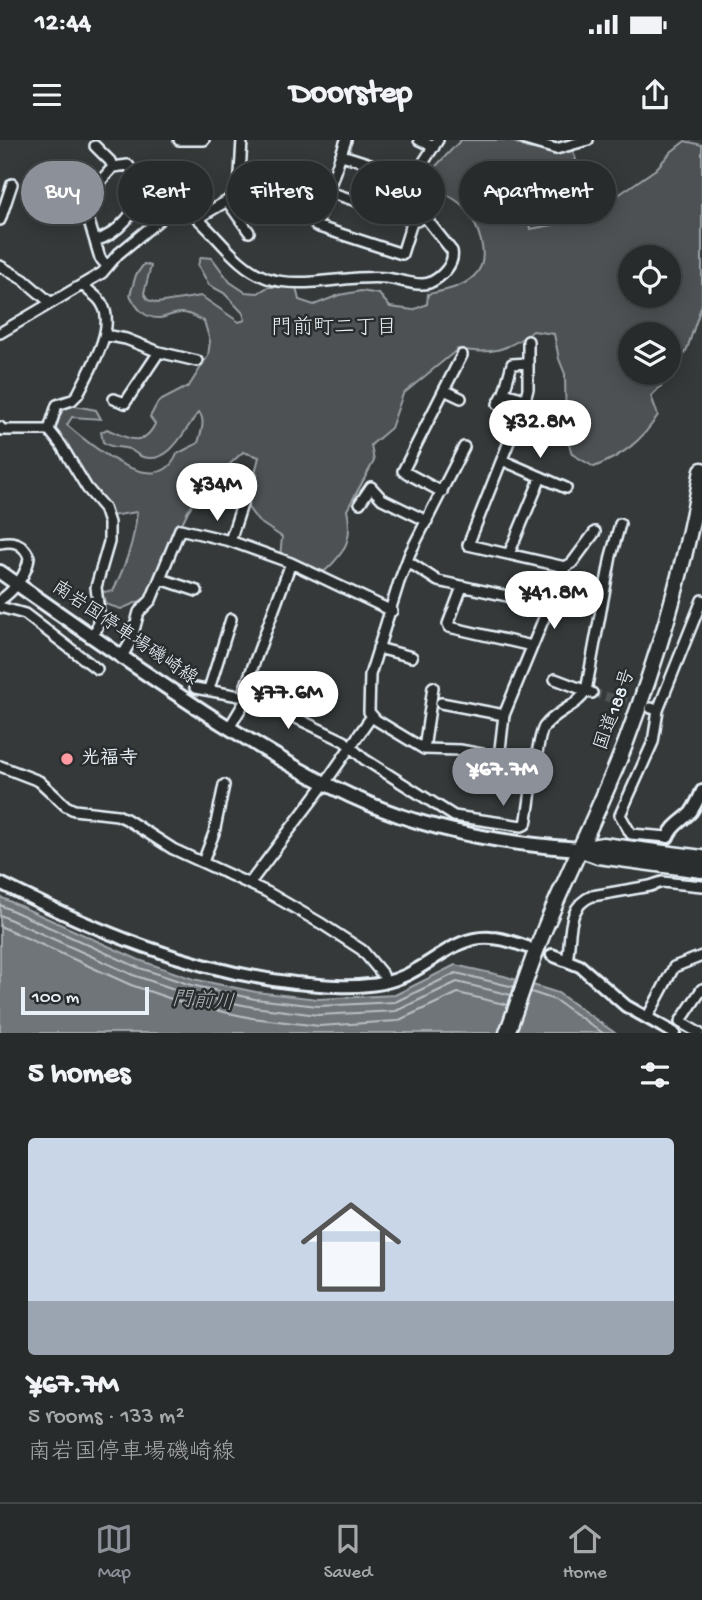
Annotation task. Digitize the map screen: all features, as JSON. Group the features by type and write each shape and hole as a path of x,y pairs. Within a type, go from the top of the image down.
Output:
{"main road":[{"name":"国道188号","path":"507,1033 543,932 626,742 648,680 672,602 702,470"},
{"name":"南岩国停車場磯崎線","path":"0,572 121,658 229,728 325,783 368,804 458,832 504,841 579,849"},
{"path":"579,849 603,845 702,858"},
{"path":"579,849 598,856 702,870"}],"street":[{"path":"179,140 204,140"},
{"path":"241,161 242,140"},
{"path":"337,169 346,140"},
{"path":"419,140 436,143 424,161"},
{"path":"524,140 556,149 588,140"},
{"path":"95,146 110,160 113,167"},
{"path":"342,155 361,161"},
{"path":"95,241 102,239 130,218 147,189 128,166 113,167 104,177"},
{"path":"0,220 12,184"},
{"path":"213,209 227,201"},
{"path":"91,224 100,258 107,266"},
{"path":"0,333 83,285 154,224"},
{"path":"204,224 250,270 268,279 294,281 385,277 422,284 429,283 452,263 452,251 432,224"},
{"path":"243,224 249,232"},
{"path":"317,224 316,226 402,254 411,224"},
{"path":"0,266 24,280 51,303"},
{"path":"49,430 57,405 72,400 78,394 105,335 106,312 96,294 87,291 83,285"},
{"path":"105,335 197,361"},
{"path":"528,341 528,388 525,399 468,545 565,567"},
{"path":"114,399 125,403 159,352"},
{"path":"442,492 403,471 462,355"},
{"path":"498,404 512,364 528,363"},
{"path":"444,390 461,398"},
{"path":"504,393 525,399"},
{"path":"1,430 49,430"},
{"path":"49,430 87,488 104,508 109,523 109,542 96,587 99,613 97,628 91,637"},
{"path":"464,447 407,561 370,675 369,712 424,749 460,750 499,758 534,777"},
{"path":"502,460 566,488"},
{"path":"230,541 251,477"},
{"path":"509,554 541,477"},
{"path":"360,503 371,487 382,499 427,522"},
{"path":"195,688 244,697 332,735 454,816 522,826 526,824 543,727 589,692 611,556 620,524"},
{"path":"121,658 131,641 139,612 151,600 161,579 180,529 230,541 291,563 392,611"},
{"path":"499,758 504,715 565,567 572,563 595,532"},
{"path":"0,543 11,541 21,545 29,557 28,565 9,595 0,600"},
{"path":"407,561 431,578 549,605"},
{"path":"229,728 244,697 291,563"},
{"path":"161,579 197,592"},
{"path":"462,587 449,627 532,646"},
{"path":"702,600 654,709 653,743 620,815 631,834 668,837 670,830 695,806 702,790"},
{"path":"0,607 24,614 97,669"},
{"path":"209,689 231,619"},
{"path":"379,648 412,657"},
{"path":"555,679 589,692"},
{"path":"424,749 433,687"},
{"path":"441,703 504,715"},
{"path":"249,884 372,716"},
{"path":"0,766 39,782 66,806 127,819 173,849 249,884 344,937 362,950 383,975 385,982"},
{"path":"203,862 214,833 225,785"},
{"path":"568,961 571,922 583,899 662,882 702,886"},
{"path":"0,883 98,929 166,954 218,970 317,985 370,985 385,982 418,970 452,946 474,939 491,938 527,947"},
{"path":"552,955 580,966 626,1006 674,1033"},
{"path":"647,1018 674,967 702,956"},
{"path":"699,1033 680,1022 702,989"}],"shaded area":[{"path":"461,140 510,140 527,148 559,153 573,151 576,161 459,161 459,203 445,193 445,161 441,161"},
{"path":"685,141 702,145 702,304 687,349 681,358 681,322 618,322 618,385 662,385 651,396 658,415 645,433 614,458 594,467 572,454 566,434 565,374 554,334 533,331 498,350 480,352 458,349 403,394 391,428 371,445 374,461 347,510 349,529 346,544 325,571 309,569 280,557 282,537 258,521 247,506 259,457 243,452 204,488 188,511 145,599 121,609 105,604 102,592 113,591 118,581 132,543 137,512 111,516 56,434 58,417 70,405 96,410 101,419 72,417 67,425 106,455 140,471 155,472 168,467 177,454 198,443 202,427 199,412 169,451 153,458 103,442 101,432 107,429 134,439 145,437 155,424 150,417 158,402 189,386 208,356 210,341 204,321 183,313 160,318 149,317 135,304 130,295 136,275 144,264 151,266 144,293 148,300 157,303 201,296 239,322 245,320 243,313 224,293 209,285 198,265 201,257 212,258 230,282 245,292 258,293 268,287 296,287 299,300 314,305 339,295 361,291 379,294 390,307 413,310 427,304 428,294 464,283 480,269 483,251 474,224 529,224 530,229 558,224 616,224 616,197 656,169"}],"water":[{"name":"門前川","path":"0,897 139,960 193,979 256,992 318,999 395,995 455,965 504,976 558,993 615,1033 0,1033"}],"tunnel":[{"path":"592,693 643,706"}],"place":[{"name":"光福寺","path":"67,759"}],"district":[{"name":"門前町二丁目","path":"334,329"}]}
